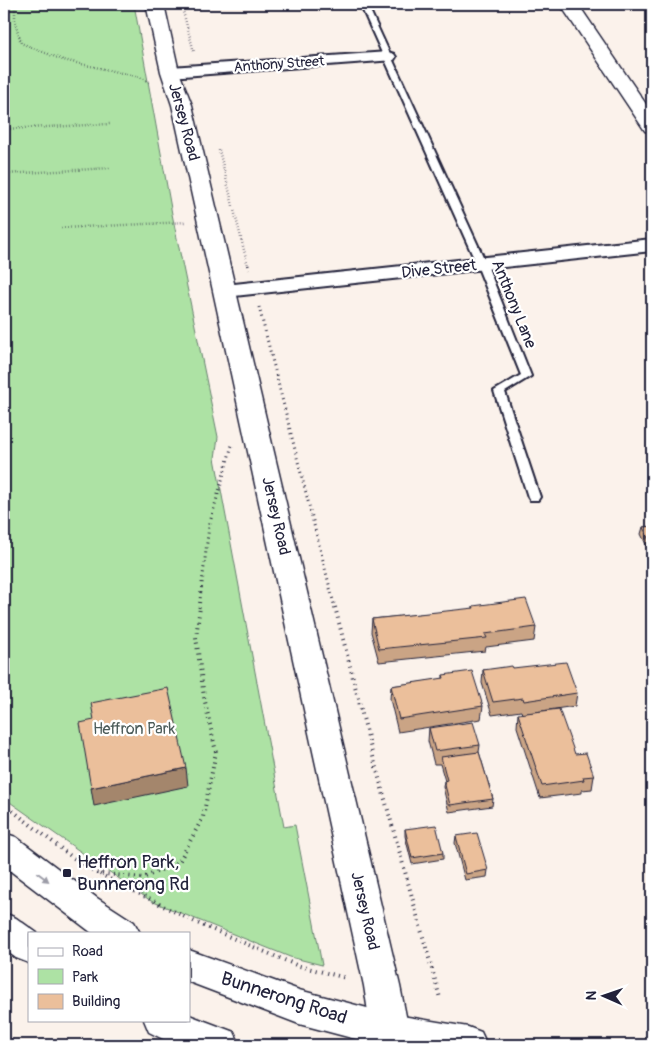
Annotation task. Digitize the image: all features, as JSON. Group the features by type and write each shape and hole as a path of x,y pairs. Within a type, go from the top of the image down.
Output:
{"street":[{"name":"Jersey Road","path":"155,4 164,79 182,105 380,976 390,1031"},
{"path":"569,4 652,127"},
{"name":"Anthony Street","path":"164,79 198,70 388,57"},
{"name":"Dive Street","path":"225,291 482,265 652,245"},
{"path":"4,847 85,909 120,932"},
{"path":"4,929 28,946"},
{"name":"Bunnerong Road","path":"190,966 298,1008 390,1031 468,1045"},
{"path":"166,1022 194,1036 221,1045"}],"lane":[{"name":"Anthony Lane","path":"363,4 482,265 526,376 499,390 534,497"}],"path":[{"path":"15,4 15,22 21,43 63,60 140,77 164,79"},
{"name":"Jersey Road","path":"181,4 198,70"},
{"path":"4,129 110,124"},
{"name":"Jersey Road","path":"218,146 371,749 440,998"},
{"path":"4,174 110,168"},
{"path":"182,212 185,227"},
{"path":"61,228 183,222"},
{"path":"97,873 143,878 179,862 203,817 216,752 204,697 196,637 209,526 232,447 232,441"},
{"path":"4,804 72,858 97,873 197,923 296,965 346,978"}],"green space":[{"name":"Heffron Park","path":"4,4 134,4 172,214 218,437 215,458 284,827 295,825 322,965 290,957 151,901 4,798"}],"building":[{"path":"652,526 652,547 643,527"},
{"path":"526,599 536,627 485,634 487,638 379,649 372,619 474,608 473,606"},
{"path":"566,662 577,693 524,701 523,698 493,702 483,670 512,666 513,668"},
{"path":"472,671 483,706 399,719 391,686 444,678 443,675"},
{"path":"168,688 186,768 91,788 80,723 94,720 91,703"},
{"path":"559,709 575,754 586,753 594,776 583,777 584,780 542,786 518,714"},
{"path":"473,722 480,745 435,751 429,728"},
{"path":"479,752 493,799 450,805 444,781 447,780 441,757"},
{"path":"436,825 443,853 412,858 405,829"},
{"path":"477,833 488,870 466,874 456,836"}],"place":[{"name":"Heffron Park, Bunnerong Rd","path":"67,873"}]}
